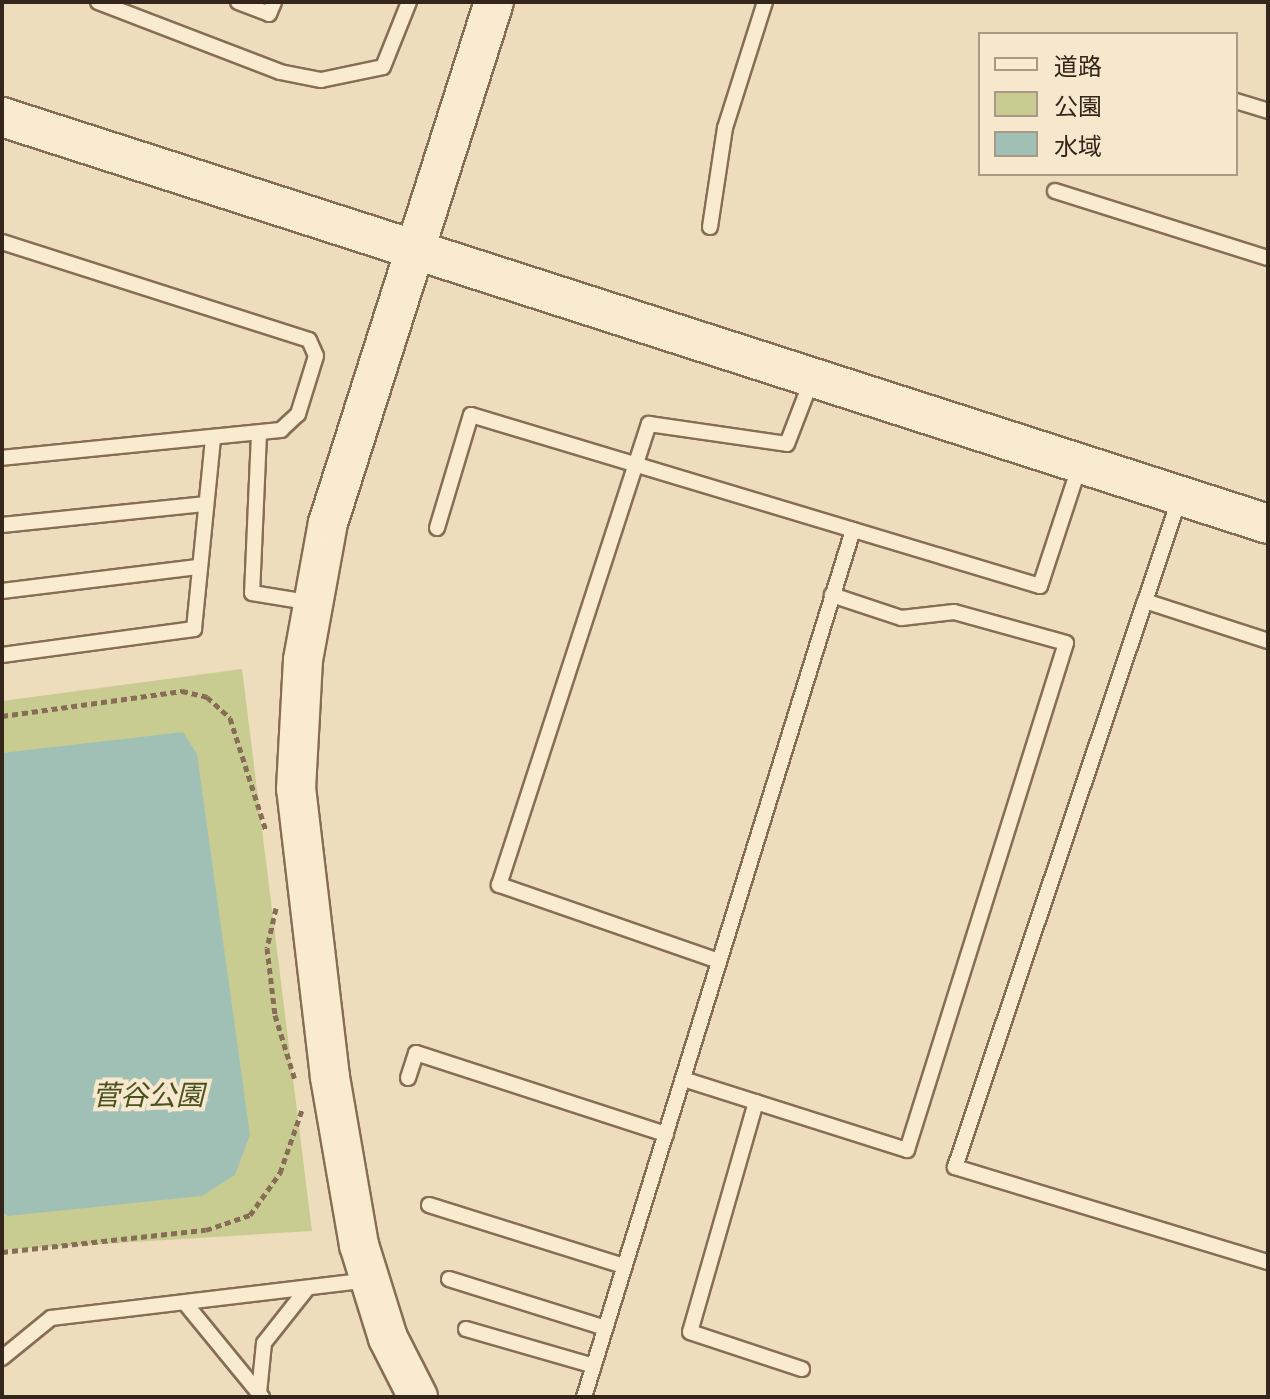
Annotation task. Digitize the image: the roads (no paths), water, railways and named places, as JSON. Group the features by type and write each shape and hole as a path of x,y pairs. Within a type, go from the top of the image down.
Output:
{"street":[{"path":"418,1397 370,1280 330,1077 296,789 314,603 328,523 494,2"},
{"path":"2,117 1268,524"}],"lane":[{"path":"98,2 280,72 321,80 383,67 409,2"},
{"path":"238,2 269,14 274,2"},
{"path":"710,227 725,128 765,2"},
{"path":"1238,102 1268,111"},
{"path":"1055,191 1268,258"},
{"path":"2,242 309,340 316,356 298,414 281,430 2,458"},
{"path":"719,961 499,885 649,424 787,444 812,379"},
{"path":"437,528 471,415 1040,586 1080,464"},
{"path":"259,434 252,593 314,603"},
{"path":"2,655 194,629 204,504 213,438"},
{"path":"1180,496 955,1167 1268,1262"},
{"path":"2,525 204,504"},
{"path":"584,1397 853,530"},
{"path":"2,591 198,567"},
{"path":"683,1079 907,1150 1066,643 954,612 901,618 832,595"},
{"path":"1145,601 1268,641"},
{"path":"408,1078 416,1053 666,1134"},
{"path":"756,1102 690,1332 802,1369"},
{"path":"429,1205 624,1266"},
{"path":"449,1279 605,1328"},
{"path":"2,1358 51,1318 370,1280"},
{"path":"260,1395 264,1343 306,1290"},
{"path":"185,1303 260,1395"},
{"path":"466,1329 594,1366"}],"water":[{"name":"菅谷公園","path":"183,732 197,754 250,1135 235,1175 202,1196 8,1216 2,1213 2,753"}]}
